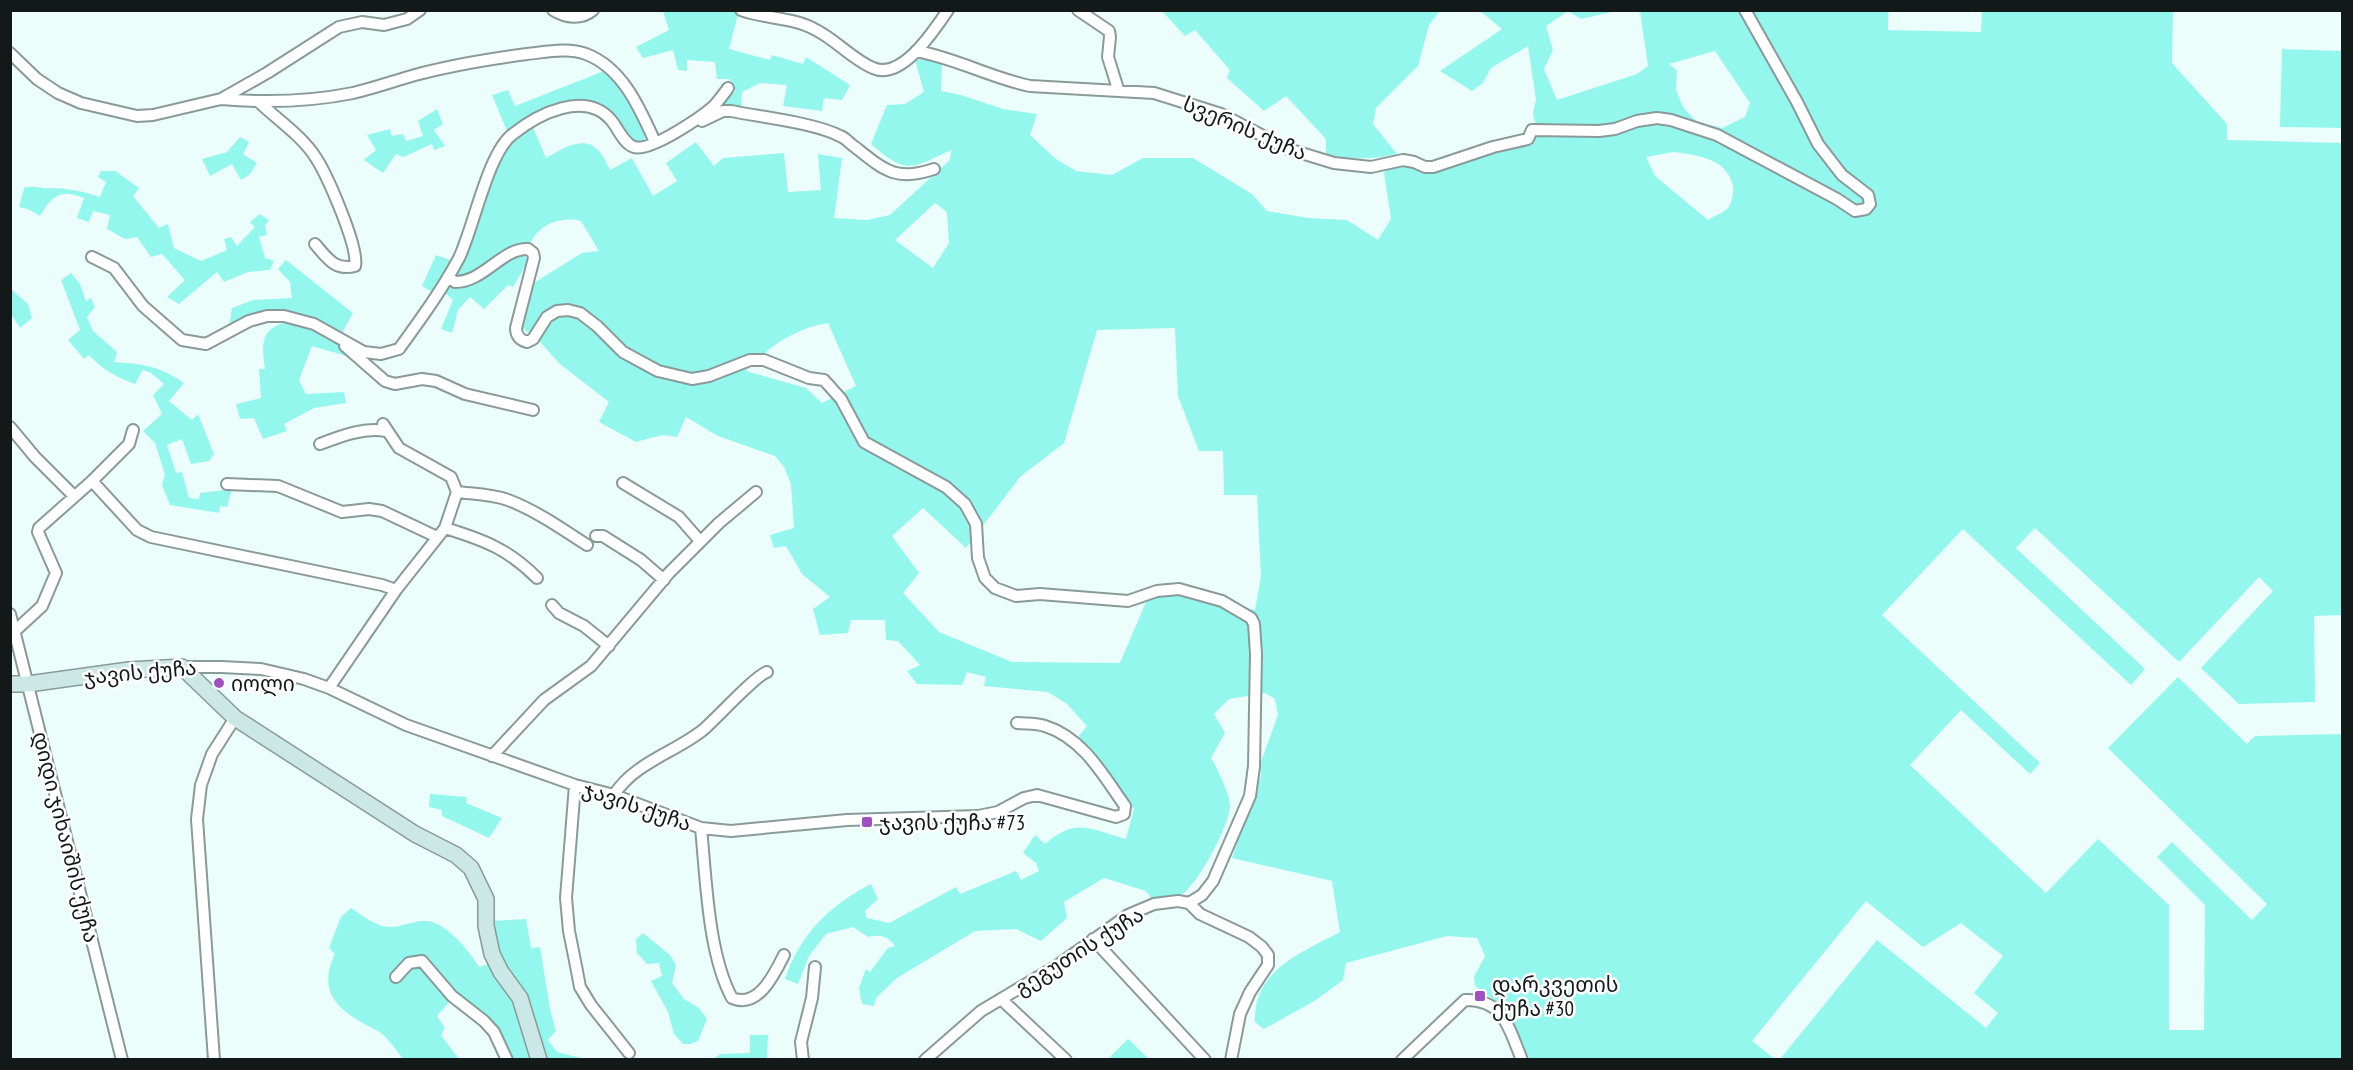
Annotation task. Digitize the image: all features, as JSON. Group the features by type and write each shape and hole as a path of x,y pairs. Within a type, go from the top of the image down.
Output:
{"street":[{"path":"10,53 37,79 58,93 81,103 112,112 137,116 153,115 221,99 339,27 362,22 384,25 407,18 420,10"},
{"path":"553,10 560,15 578,18 593,10"},
{"path":"741,10 815,29 874,69 885,70 899,65 916,51 948,10"},
{"path":"1078,10 1109,31 1108,57 1118,90"},
{"name":"სვერის ქუჩა","path":"916,51 1030,86 1154,93 1221,114 1252,132 1297,152 1334,163 1371,167 1403,160 1425,167 1433,167 1493,147 1528,139 1532,130 1599,131 1615,129 1637,121 1657,118 1671,120 1717,135 1837,199 1855,211 1866,209 1869,204 1868,195 1842,175 1818,144 1745,10"},
{"path":"221,99 260,103 301,101 354,92 417,74 482,60 567,50 587,54 623,83 635,98 655,142"},
{"path":"92,257 114,268 143,306 182,340 207,344 236,326 267,316 301,319 364,352 381,354 399,349 448,277 470,232 496,155 510,135 556,111 572,105 586,105 596,108 609,118 626,142 635,147 646,147 687,125 715,105 728,88"},
{"path":"260,103 316,158 350,237 356,259 355,266 335,265 315,244"},
{"path":"687,125 694,125 723,111 731,111 818,128 841,136 884,170 900,176 934,170"},
{"path":"448,277 455,282 472,279 514,252 528,249 533,253 534,258 516,328 522,340 527,342 533,339 547,317 557,311 568,310 580,313 623,352 658,371 692,379 709,376 750,360 765,360 809,378 824,380 841,399 864,442 946,487 965,504 976,524 978,558 985,578 995,588 1016,596 1040,594 1128,601 1157,591 1179,589 1222,601 1251,618 1254,624 1256,654 1254,766 1250,796 1213,881 1202,895 1189,903 1200,914 1249,938 1262,947 1268,956 1268,965 1240,1014 1231,1059"},
{"path":"338,339 385,381 395,384 422,379 436,381 465,394 533,410"},
{"path":"10,427 35,457 74,496"},
{"path":"320,444 385,427 399,448 451,477 456,492 445,528 396,590 329,688"},
{"path":"16,630 42,606 56,573 38,532 39,528 92,482 129,444 133,430"},
{"path":"92,482 137,530 146,535 382,585 396,590"},
{"path":"623,483 679,517 700,542"},
{"path":"227,484 278,486 342,512 369,509 382,511 437,537"},
{"path":"456,492 508,500 548,519 587,545"},
{"path":"492,756 544,700 591,666 664,580 700,542 756,492"},
{"path":"445,528 481,539 519,559 537,579"},
{"path":"596,536 603,536 641,560 664,580"},
{"path":"552,605 559,613 584,626 609,646"},
{"name":"დიდი ჯიხაიშის ქუჩა","path":"10,614 16,630 122,1059"},
{"path":"182,667 235,718 415,834 456,855 471,868 486,898 486,926 492,954 501,972 520,998 540,1059"},
{"name":"ჯავის ქუჩა","path":"10,684 28,684 129,670 182,667 261,669 304,679 329,688 406,725 574,785 614,795 701,828 731,831 836,821 978,816 998,812 1024,798 1037,795 1116,817 1124,814 1125,806 1090,756 1067,735 1043,725 1017,723"},
{"path":"614,795 622,783 639,770 702,731 760,674 767,672"},
{"path":"214,1059 197,819 201,785 212,754 235,718"},
{"path":"574,785 566,898 569,931 580,987 591,1005 629,1053"},
{"path":"701,828 714,939 723,980 732,998 738,1001 748,1000 760,992 770,982 784,955"},
{"name":"გეგუთის ქუჩა","path":"925,1059 981,1011 1058,965 1128,915 1146,908 1178,901 1189,903"},
{"path":"1093,939 1205,1059"},
{"path":"396,977 409,963 422,961 452,996 484,1021 494,1032 507,1059"},
{"path":"803,1059 801,1042 812,998 815,967"},
{"path":"1001,999 1066,1059"},
{"path":"1402,1059 1465,1000 1480,1000 1504,1017 1522,1059"}],"shaded area":[{"path":"663,11 731,11 738,14 729,49 770,60 772,55 803,64 806,57 850,85 842,100 824,98 822,111 783,106 787,85 760,83 742,92 741,109 701,118 735,92 733,83 729,79 717,79 715,62 687,60 687,71 678,70 673,50 643,58 636,47 669,30"},
{"path":"1162,11 1440,11 1429,25 1418,66 1376,108 1373,124 1397,154 1362,158 1326,155 1326,139 1286,96 1264,111 1227,78 1230,70 1195,30 1185,36"},
{"path":"1480,11 1568,11 1546,26 1553,50 1544,69 1557,100 1637,74 1648,66 1640,11 1888,11 1888,30 1981,32 1982,11 2173,11 2172,63 2227,124 2227,140 2342,143 2342,615 2314,616 2315,702 2239,704 2201,668 2273,591 2259,577 2179,662 2035,528 2016,548 2145,669 2131,685 1963,529 1882,615 2040,763 2030,774 1961,710 1910,765 2046,893 2098,839 2169,905 2169,1030 2204,1030 2205,905 2157,857 2172,842 2252,920 2267,904 2108,748 2178,677 2247,744 2255,736 2342,734 2342,1059 1780,1059 1877,940 1986,1028 1998,1013 1974,993 2003,956 1961,923 1923,947 1866,901 1752,1041 1775,1059 1530,1059 1497,1002 1475,986 1474,977 1485,956 1477,938 1447,936 1346,963 1343,980 1316,1000 1264,1029 1255,1022 1256,1004 1271,976 1295,956 1340,932 1332,881 1232,858 1261,775 1259,767 1278,715 1275,699 1265,693 1229,699 1214,714 1225,733 1211,758 1226,788 1230,806 1212,854 1196,880 1181,895 1154,902 1146,891 1104,878 1064,902 1067,918 1041,941 1016,929 975,931 897,978 876,998 874,1006 862,1004 859,988 866,969 870,972 888,948 895,946 887,938 868,937 853,927 826,934 809,956 798,984 785,979 799,948 818,922 842,902 871,884 878,899 865,911 867,918 889,923 956,887 960,894 1016,871 1021,880 1039,871 1036,863 1023,853 1035,835 1045,844 1066,830 1084,828 1126,839 1134,809 1079,736 1087,726 1067,704 1048,692 984,686 986,677 967,672 962,685 917,684 907,671 920,665 898,641 886,640 885,620 851,620 848,633 820,635 813,609 830,597 802,574 786,546 774,548 770,535 794,528 791,484 784,467 775,456 718,436 686,417 677,437 662,435 636,442 599,422 609,402 560,364 531,332 527,332 521,326 532,284 582,253 599,251 581,221 566,220 551,223 539,231 530,244 521,244 488,268 457,278 455,276 455,271 470,249 472,235 503,149 515,135 532,125 546,158 572,145 586,143 598,150 610,170 632,158 653,196 677,181 666,163 696,142 714,166 723,158 784,153 788,192 821,190 818,154 842,158 834,218 867,220 890,215 950,160 951,150 917,165 901,165 871,144 887,105 905,104 924,92 915,60 936,58 942,61 941,91 1003,109 1037,114 1030,135 1056,159 1076,171 1112,175 1143,158 1193,158 1252,194 1267,211 1308,218 1347,220 1378,240 1391,219 1384,172 1399,166 1415,167 1532,141 1537,134 1533,113 1536,99 1528,46 1491,68 1483,83 1472,91 1440,71 1502,29","holes":["1715,51 1750,103 1745,117 1722,128 1697,122 1683,107 1676,90 1677,70 1669,64","1673,152 1701,157 1718,164 1730,177 1733,186 1728,208 1708,220 1655,176 1646,157","935,203 947,212 949,243 933,268 895,240","828,323 856,386 822,403 806,388 746,371 763,354 783,340 805,329","1175,328 1178,396 1199,451 1223,451 1224,495 1257,495 1261,576 1255,610 1152,588 1120,663 1012,662 939,632 903,593 919,573 892,536 923,508 966,548 1020,477 1064,443 1097,330"]},
{"path":"1568,11 1616,11 1581,19"},
{"path":"2282,49 2342,51 2342,128 2280,127"},
{"path":"604,71 630,98 646,133 643,143 631,141 607,110 587,100 563,102 550,107 507,131 492,95 508,90 515,106"},
{"path":"437,109 443,124 434,130 445,146 434,150 432,144 403,157 396,154 383,173 364,160 376,150 367,135 390,129 392,136 403,134 406,141 423,136 418,121"},
{"path":"240,137 249,142 243,154 257,163 250,174 241,180 232,164 210,176 202,159 227,152"},
{"path":"101,171 115,171 139,188 133,196 159,228 168,224 174,248 201,261 227,250 224,239 231,237 237,246 255,227 250,222 260,214 269,220 265,226 267,235 259,237 265,258 274,261 270,270 248,272 224,282 217,272 179,304 167,297 185,280 162,254 151,257 137,237 125,239 107,229 110,215 93,211 89,222 77,218 84,198 69,194 58,196 49,203 40,216 19,207 24,188 30,187 68,189 100,197 106,182 98,177"},
{"path":"520,254 528,261 513,287 508,285 484,309 470,297 458,310 452,333 441,329 453,300 443,291 484,278 503,263"},
{"path":"436,255 453,261 432,292 422,286"},
{"path":"286,260 353,313 342,333 286,310 261,313 229,328 232,308 253,300 292,298 290,282 278,269"},
{"path":"71,273 80,284 86,301 91,298 95,307 87,317 93,331 117,352 114,362 151,367 184,383 169,401 192,420 198,414 214,454 209,461 191,464 182,439 167,445 176,473 182,472 189,498 199,499 200,493 232,489 227,507 220,506 219,513 170,505 162,485 165,475 155,443 143,431 162,414 153,395 164,384 151,373 143,370 135,384 122,379 105,369 89,355 84,359 68,340 80,330 61,280"},
{"path":"11,289 28,304 32,318 20,328 11,314"},
{"path":"291,321 317,329 353,358 312,346 299,380 306,394 344,392 346,403 314,408 284,424 287,431 263,439 254,418 240,419 236,404 261,398 259,369 265,369 263,351 265,337 274,327"},
{"path":"430,794 467,797 466,803 502,818 489,838 442,816 442,810 429,807"},
{"path":"351,908 369,920 385,926 394,927 427,921 442,926 464,946 479,967 488,964 509,993 535,1059 512,1059 499,1030 451,1000 437,1016 445,1028 441,1035 459,1059 403,1059 380,1033 355,1019 332,997 328,978 335,954 329,948 341,917"},
{"path":"526,919 531,948 540,947 556,1031 548,1040 557,1052 585,1059 543,1059 499,961 491,921"},
{"path":"643,933 670,955 676,965 672,983 684,999 699,1008 707,1019 698,1041 683,1044 674,1034 668,1012 651,981 662,976 659,963 647,964 637,953 636,939"},
{"path":"750,1035 768,1035 767,1059 714,1059 720,1054 750,1053"},
{"path":"1128,1039 1149,1059 1108,1059"}],"place":[{"name":"იოლი","path":"219,683"},
{"name":"ჯავის ქუჩა #73","path":"867,822"},
{"name":"დარკვეთის ქუჩა #30","path":"1480,996"}]}
